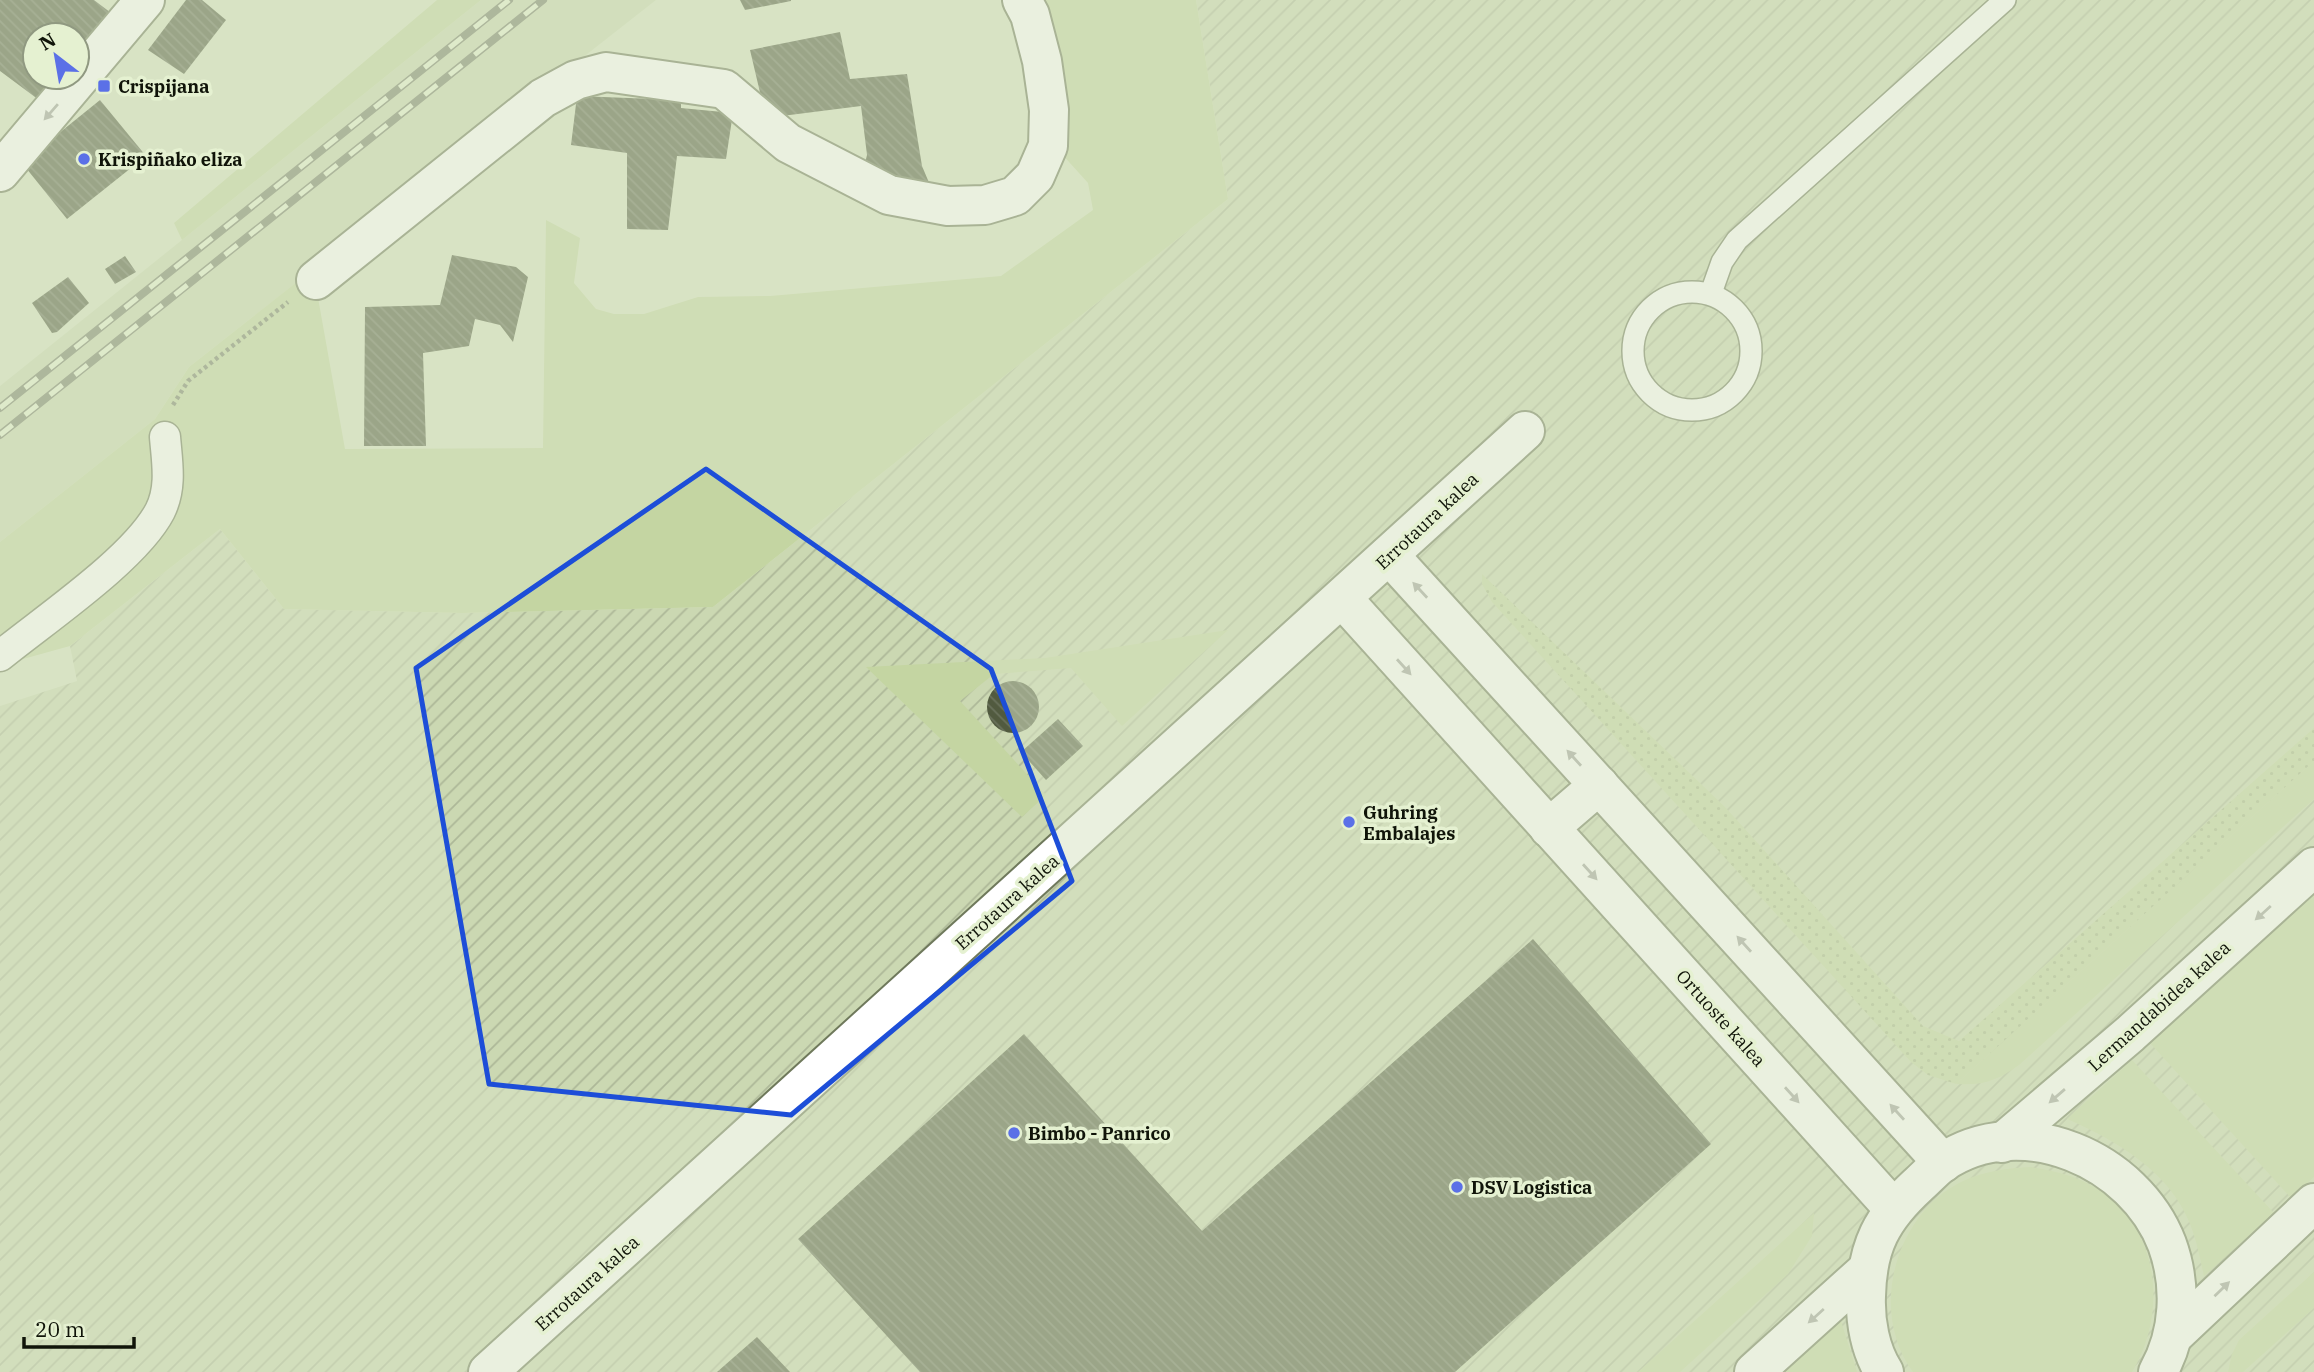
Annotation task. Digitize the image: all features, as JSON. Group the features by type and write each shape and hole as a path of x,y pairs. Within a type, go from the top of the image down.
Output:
{"street":[{"path":"316,280 543,98 576,80 606,72 724,89 788,144 889,195 948,206 985,205 1015,195 1035,176 1048,146 1049,110 1042,61 1030,15 1022,0"},
{"path":"0,172 142,2"},
{"name":"Errotaura kalea","path":"488,1372 1525,431"},
{"path":"0,656 130,551 148,529 161,510 169,481 165,436"},
{"path":"1390,555 1943,1163"},
{"name":"Ortuoste kalea","path":"1342,598 1892,1208"},
{"path":"1549,828 1599,785"},
{"name":"Lermandabidea kalea","path":"2002,1143 2130,1034 2314,867"},
{"path":"1884,1372 1878,1363 1865,1318 1866,1271 1872,1249 1892,1208 1943,1163 1972,1150 2002,1143 2040,1143 2077,1152 2110,1170 2138,1195 2160,1226 2173,1261 2177,1299 2173,1336 2158,1372"},
{"path":"2173,1336 2314,1203"},
{"path":"1754,1372 1866,1271"}],"lane":[{"path":"1711,293 1722,262 1737,240 2005,0"},
{"path":"1676,292 1711,293 1739,313 1753,344 1749,367 1746,378 1723,403 1690,412 1657,401 1635,374 1632,340 1647,310 1676,292"}],"path":[{"path":"165,436 170,410 188,382 316,280"}],"highlighted area":[{"path":"706,469 991,669 1072,881 791,1115 489,1084 416,668"}],"shaded area":[{"path":"437,0 481,0 182,240 174,223"},
{"path":"481,0 656,0 189,367 155,419 0,542 0,386"},
{"path":"1038,0 1196,0 1228,199 713,607 462,613 284,609 220,529 70,646 5,664 130,564 156,495 124,542 0,640 0,542 155,419 189,367 302,278 317,292 345,449 543,448 546,220 580,238 574,283 596,309 614,314 644,314 698,297 770,296 1001,276 1093,210 1088,183 1060,152"},
{"path":"1196,0 2314,0 2314,1372 0,1372 0,706 77,681 70,646 220,529 284,609 462,613 713,607 1228,199"},
{"path":"1482,574 1725,807 1923,1026 1959,1041 2314,728 2314,761 1956,1084 1928,1075 1911,1062 1492,602 1482,584"},
{"path":"1228,630 1122,726 1071,668 994,674 960,701 1046,795 1022,817 866,667 1045,658"},
{"path":"2314,761 2314,799 2019,1065 1990,1081 1956,1084"},
{"path":"2314,895 2314,1177 2291,1198 2150,1043"},
{"path":"2132,1060 2274,1213 2204,1276 2190,1224 2169,1189 2155,1173 2122,1148 2067,1119"},
{"path":"2031,1167 2066,1175 2098,1189 2119,1206 2135,1226 2152,1273 2153,1299 2151,1324 2132,1372 1913,1372 1899,1348 1892,1321 1891,1293 1905,1239 1920,1216 1939,1196 1963,1181 1996,1171"},
{"path":"1814,1213 1812,1236 1788,1274 1680,1372 1638,1372"},
{"path":"2314,1272 2314,1308 2243,1372 2228,1372 2239,1340"},
{"path":"1841,1321 1857,1372 1784,1372"}],"building":[{"path":"0,0 94,0 115,16 91,39 91,21 21,21 21,87 0,71"},
{"path":"186,0 202,0 226,20 184,74 148,50"},
{"path":"740,0 791,0 791,1 745,10"},
{"path":"840,32 850,79 907,74 922,166 930,185 864,167 867,155 861,106 766,118 750,50"},
{"path":"27,91 50,91 39,100"},
{"path":"577,96 681,100 681,108 733,113 726,159 677,156 668,230 627,229 627,153 571,145"},
{"name":"Krispiñako eliza","path":"100,100 146,156 67,219 22,163"},
{"path":"452,255 516,267 528,277 513,342 500,325 475,319 469,346 423,353 426,446 364,446 365,307 440,305"},
{"path":"125,256 136,272 115,284 105,269"},
{"path":"68,277 89,303 57,332 52,333 32,303"},
{"path":"1013,681 1023,683 1031,689 1037,697 1037,717 1031,725 1023,731 1013,733 1003,731 995,725 989,717 987,707 989,697 995,689 1003,683"},
{"path":"1058,719 1083,746 1046,780 1021,752"},
{"name":"DSV Logistica","path":"1533,939 1711,1144 1455,1372 920,1372 798,1239 1024,1034 1202,1231"},
{"path":"757,1337 790,1372 717,1372"}],"railway":[{"path":"0,408 509,0"},
{"path":"0,435 543,0"}],"place":[{"name":"Crispijana","path":"104,86"},
{"name":"Krispiñako eliza","path":"84,159"},
{"name":"Guhring Embalajes","path":"1349,822"},
{"name":"Bimbo - Panrico","path":"1014,1133"},
{"name":"DSV Logistica","path":"1457,1187"}]}
